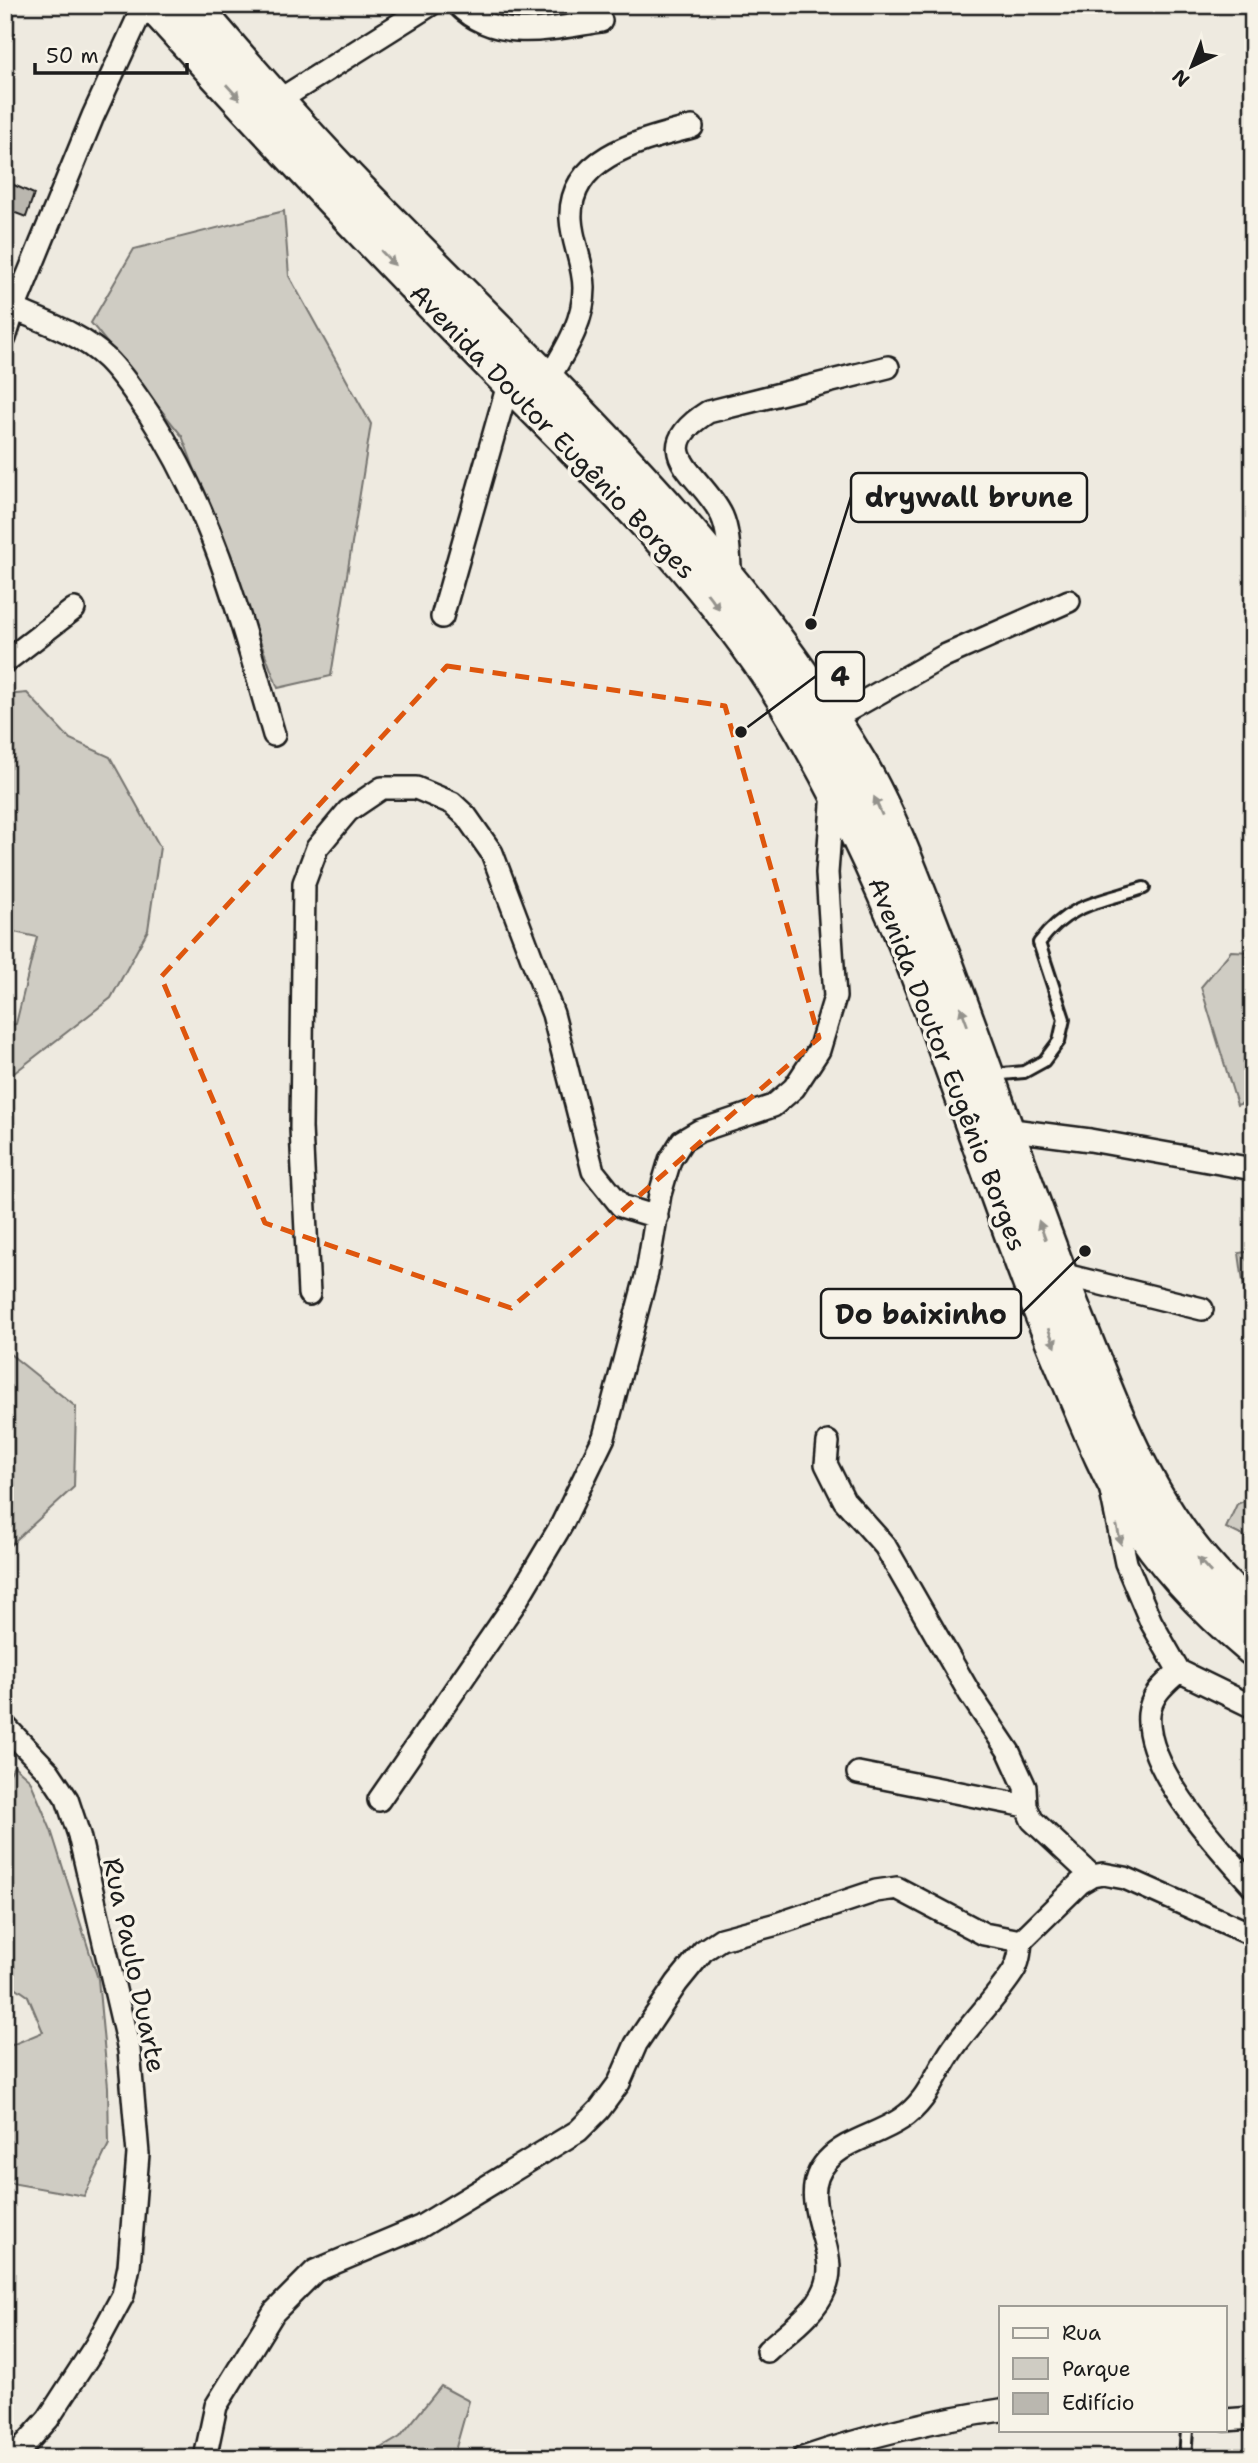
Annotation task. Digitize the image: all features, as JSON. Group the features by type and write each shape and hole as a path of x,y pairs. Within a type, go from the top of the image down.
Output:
{"highway":[{"name":"Avenida Doutor Eugênio Borges","path":"154,5 340,209 672,548 782,695 833,785 881,881 925,990 990,1178 1049,1331 1107,1468 1135,1517 1167,1562 1210,1612 1253,1648"},
{"name":"Avenida Doutor Eugênio Borges","path":"191,5 352,184 647,486 731,580 805,678 862,769 917,892 1057,1273 1118,1426 1152,1494 1183,1542 1227,1591 1253,1612"}],"street":[{"path":"5,338 14,309 93,116 144,5"},
{"path":"276,102 430,5"},
{"path":"458,5 477,21 502,29 539,30 601,21"},
{"path":"547,382 581,315 584,286 571,221 576,185 611,155 632,142 692,127"},
{"path":"14,309 70,332 105,358 124,378 157,427 183,471 224,564 274,735"},
{"path":"731,580 722,516 677,452 678,442 687,427 708,412 888,367"},
{"path":"442,617 509,382"},
{"path":"831,720 944,656 1069,601"},
{"path":"5,662 74,610"},
{"path":"379,1800 515,1602 562,1524 604,1437 647,1273 670,1160 682,1141 732,1117 773,1106 794,1088 819,1050 835,998 827,873 833,785"},
{"path":"309,1294 301,1128 304,883 317,848 348,811 382,788 416,788 452,803 466,816 492,853 553,1014 593,1171 621,1206 657,1217"},
{"path":"1005,1129 1090,1140 1253,1169"},
{"path":"1057,1273 1202,1309"},
{"path":"828,1442 826,1464 844,1500 885,1546 914,1590 970,1694 1009,1752 1024,1787 1026,1806 1032,1820 1092,1876"},
{"path":"1107,1468 1126,1563 1151,1622 1179,1671 1253,1707"},
{"path":"1179,1671 1158,1690 1149,1712 1153,1738 1189,1814 1253,1886"},
{"name":"Rua Paulo Duarte","path":"5,1726 49,1772 66,1799 79,1835 129,2050 138,2154 129,2266 123,2295 96,2345 48,2419 13,2458"},
{"path":"858,1773 1026,1806"},
{"path":"767,2351 814,2308 825,2290 830,2270 814,2207 816,2182 825,2163 841,2149 901,2119 921,2102 932,2089 951,2051 1014,1971 1021,1941 1080,1883 1092,1876 1103,1874 1125,1878 1253,1936"},
{"path":"205,2458 216,2406 274,2312 315,2271 420,2227 578,2131 599,2110 619,2083 636,2044 677,1983 703,1951 721,1939 777,1924 876,1891 897,1888 984,1934 1021,1941"},
{"path":"803,2458 871,2435 940,2418 999,2410"},
{"path":"1226,2420 1253,2418"}],"lane":[{"path":"985,1075 1024,1072 1044,1061 1059,1041 1064,1019 1039,943 1053,924 1068,912 1144,888"},
{"path":"1185,2458 1187,2432"}],"highlighted area":[{"path":"447,666 725,706 819,1038 511,1308 265,1223 161,977"}],"green space":[{"path":"284,211 289,276 371,424 331,676 278,688 182,436 91,323 134,249"},
{"path":"27,693 70,739 110,757 160,847 148,930 111,998 5,1080 5,1026 16,1024 37,937 5,930 5,695"},
{"path":"1231,951 1253,952 1253,1100 1237,1105 1201,987"},
{"path":"1253,1251 1253,1317 1246,1304 1239,1253"},
{"path":"5,1350 76,1407 74,1487 5,1550"},
{"path":"1253,1497 1253,1541 1226,1528 1237,1504"},
{"path":"14,1766 30,1780 51,1830 98,1979 108,2087 109,2144 84,2196 5,2182 5,2054 7,2047 43,2032 28,1996 5,1980 5,1783"},
{"path":"441,2386 469,2401 453,2458 365,2458 400,2437"}],"building":[{"path":"5,181 34,194 26,217 5,209"}],"place":[{"name":"drywall brune","path":"811,624"},
{"name":"4","path":"741,732"},
{"name":"Do baixinho","path":"1085,1251"}]}
